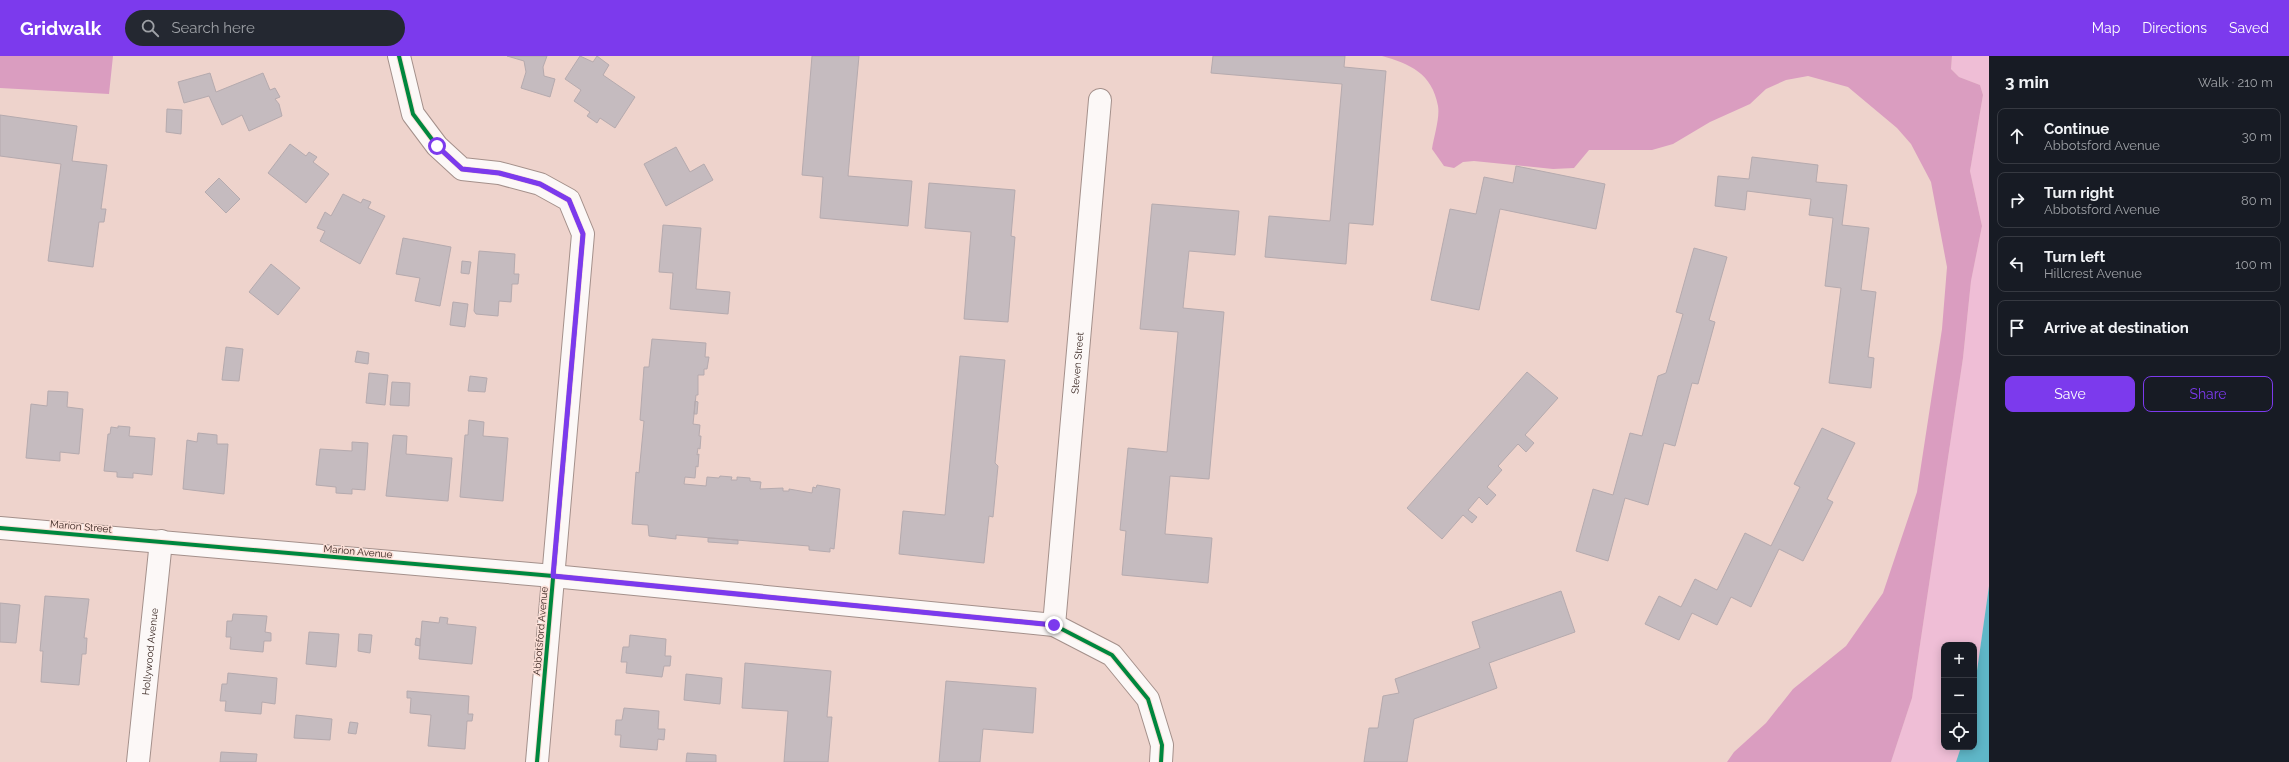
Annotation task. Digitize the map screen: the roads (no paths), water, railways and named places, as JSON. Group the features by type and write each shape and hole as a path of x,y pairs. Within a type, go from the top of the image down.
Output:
{"street":[{"name":"Abbotsford Avenue","path":"399,56 413,114 437,146 462,169 499,173 540,184 569,200 583,234 537,762"},
{"name":"Steven Street","path":"1054,625 1100,100"},
{"name":"Marion Street","path":"0,528 161,541"},
{"name":"Marion Avenue","path":"161,541 553,576 1054,625"},
{"name":"Hollywood Avenue","path":"138,762 161,541"},
{"path":"1054,625 1112,654 1148,699 1162,745 1162,762"}],"water":[{"path":"1989,586 1989,762 1956,762 1960,750 1977,750 1977,671"}]}
